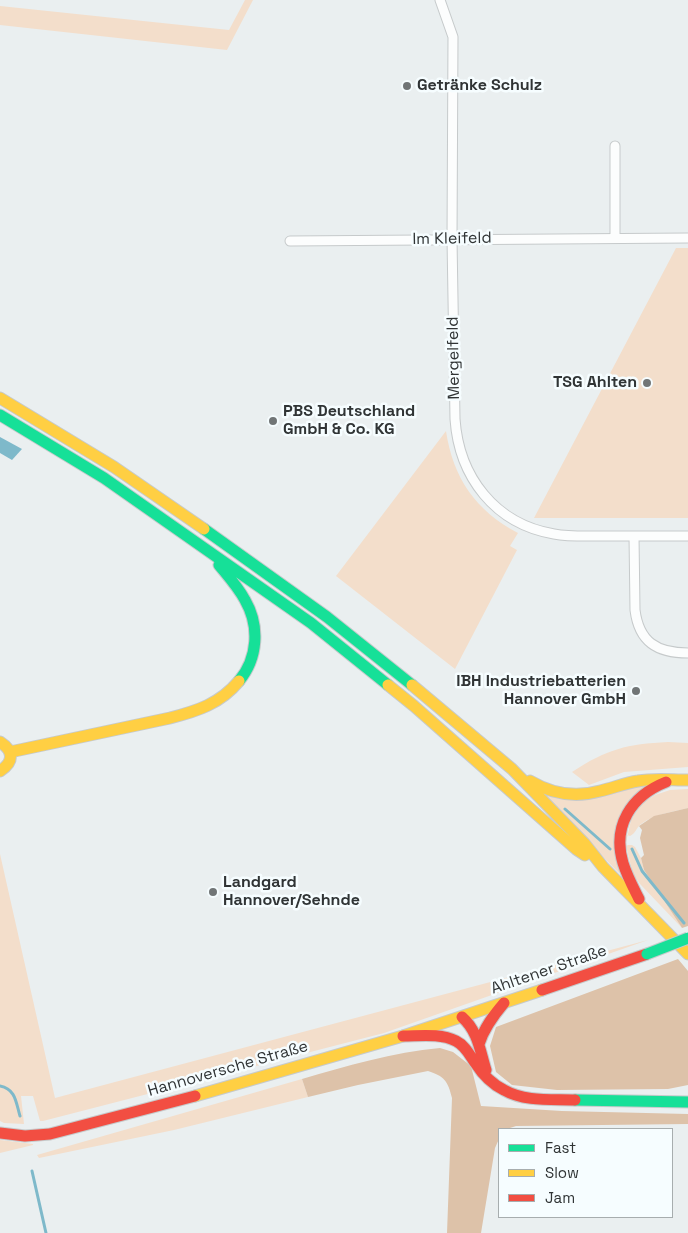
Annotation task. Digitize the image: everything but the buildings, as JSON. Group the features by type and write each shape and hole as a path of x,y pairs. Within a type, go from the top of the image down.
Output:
{"main road":[{"path":"0,398 114,467 233,548 327,617 468,730 512,769 584,843 602,867 688,954"},
{"path":"0,415 104,478 310,623 414,706 576,849 602,867"},
{"path":"10,752 187,714 218,702 236,687 253,658 256,638 255,621 249,605 237,587 205,548"},
{"path":"0,742 7,746 11,760 7,768 0,771"},
{"path":"512,769 539,787 566,795 587,794 637,781 658,779 688,780"},
{"path":"644,909 621,858 620,838 622,828 629,811 640,797 655,786 672,780"},
{"name":"Ahltener Straße","path":"462,1017 647,954 688,938"},
{"path":"479,1044 485,1026 504,1003"},
{"path":"462,1017 471,1025 479,1044 488,1079"},
{"path":"462,1017 462,1030 469,1053"},
{"name":"Hannoversche Straße","path":"0,1133 34,1137 50,1134 404,1036 462,1017"},
{"path":"404,1036 450,1038 460,1043 488,1079 506,1093 517,1097 688,1102"},
{"path":"663,1102 688,1096"}],"street":[{"name":"Mergelfeld","path":"440,0 453,37 452,239 456,432 462,458 474,482 499,510 516,521 535,529 568,536 688,536"},
{"path":"615,146 615,238"},
{"name":"Im Kleifeld","path":"290,241 688,238"},
{"path":"634,536 635,610 641,632 646,639 658,648 672,652 688,653"}],"shaded area":[{"path":"245,0 253,0 227,50 0,25 0,6 229,30"},
{"name":"TSG Ahlten","path":"676,248 688,248 688,518 534,518"},
{"path":"446,431 454,464 469,491 490,514 518,533 510,546 517,550 455,669 336,576"},
{"path":"688,743 688,767 624,772 589,785 572,772 596,758 618,749 641,744"},
{"path":"656,782 637,794 619,873 541,794"},
{"path":"688,789 688,808 652,818 641,824 632,835 627,835 627,826 642,803 655,795 670,790"},
{"path":"688,808 688,926 682,928 644,870 641,858 644,855 640,838 642,830 639,826 654,816"},
{"path":"626,846 635,847 641,858 644,870 682,928 640,884 633,874"},
{"path":"0,854 55,1098 648,940 384,1033 43,1121 40,1121 33,1096 21,1096 24,1124 4,1123 0,1121"},
{"path":"678,959 688,971 688,1085 668,1089 557,1090 512,1085 496,1072 490,1046 496,1027"},
{"path":"440,1048 453,1052 471,1066 481,1106 562,1111 688,1114 688,1124 516,1126 498,1128 498,1141 495,1148 481,1233 447,1233 452,1098 449,1087 442,1077 428,1071 308,1097 302,1079 388,1056"},
{"path":"302,1079 308,1097 174,1130 39,1158 37,1155"},
{"path":"0,1140 33,1144 33,1145 0,1153"}],"water":[{"path":"0,437 22,449 12,460 0,453"}],"waterway":[{"path":"565,809 610,849"},
{"path":"632,849 642,871 684,923"},
{"path":"0,1086 12,1093 20,1116"},
{"path":"32,1171 46,1233"}],"traffic: fast":[{"path":"0,415 104,478 311,623 388,685"},
{"path":"204,529 327,617 412,685"},
{"path":"219,565 242,595 250,610 255,631 255,642 250,662 239,681"},
{"path":"647,954 688,938"},
{"path":"575,1100 688,1102"}],"traffic: slow":[{"path":"0,398 114,467 204,529"},
{"path":"10,752 170,718 190,712 208,706 224,696 239,681"},
{"path":"388,685 585,855"},
{"path":"412,685 512,769 584,843 603,867 688,954"},
{"path":"0,742 5,745 10,753 8,764 0,771"},
{"path":"530,781 555,792 582,794 644,780 688,780"},
{"path":"195,1096 403,1036 542,990"}],"traffic: jam":[{"path":"639,899 623,863 620,837 627,814 634,804 643,795 666,782"},
{"path":"542,990 647,954"},
{"path":"479,1044 489,1022 504,1003"},
{"path":"462,1017 475,1035 486,1070"},
{"path":"403,1036 437,1036 456,1041 465,1048 488,1079 512,1094 539,1099 575,1100"},
{"path":"0,1133 25,1136 50,1134 195,1096"}],"place":[{"name":"Getränke Schulz","path":"407,86"},
{"name":"TSG Ahlten","path":"647,383"},
{"name":"PBS Deutschland GmbH & Co. KG","path":"273,421"},
{"name":"IBH Industriebatterien Hannover GmbH","path":"636,691"},
{"name":"Landgard Hannover/Sehnde","path":"213,892"}]}
